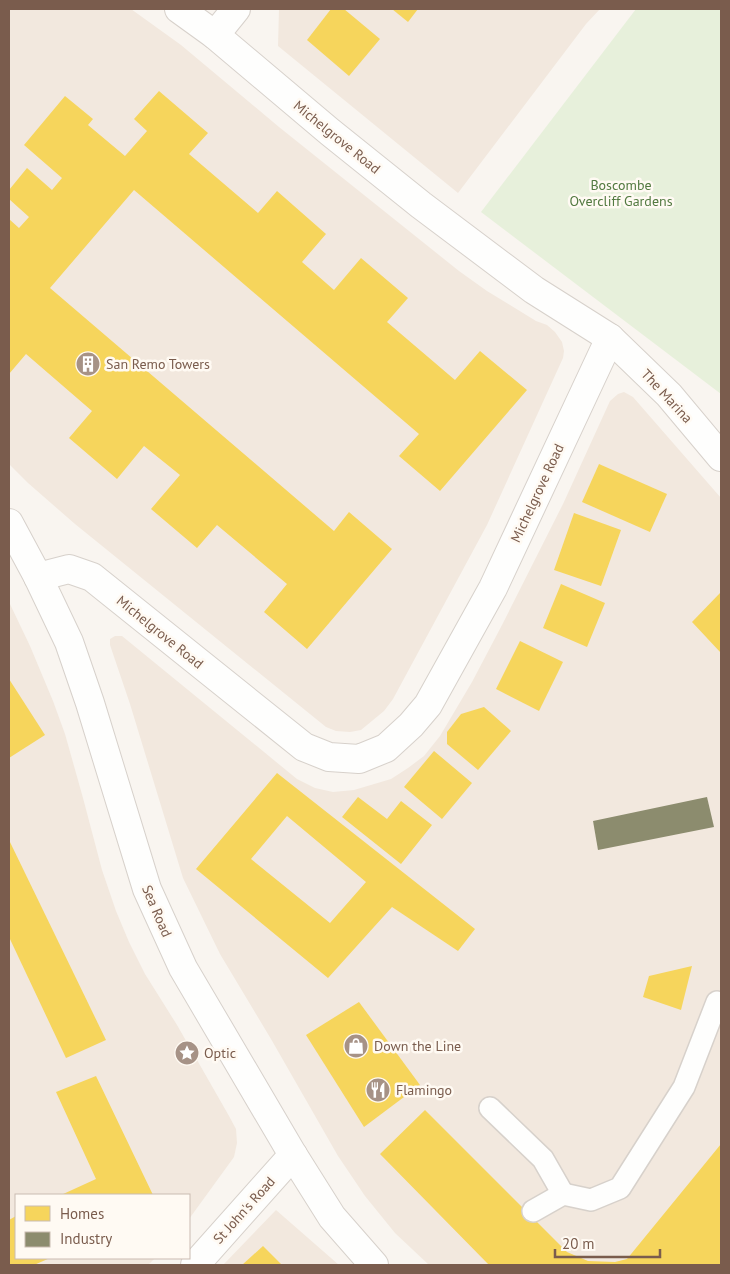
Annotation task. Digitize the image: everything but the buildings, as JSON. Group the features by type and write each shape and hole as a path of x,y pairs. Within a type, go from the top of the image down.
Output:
{"street":[{"name":"Michelgrove Road","path":"38,577 69,569 92,577 304,747 329,757 359,759 386,748 411,725 428,705 492,588 610,338 534,290 421,205 330,132 215,35 179,9"},
{"path":"215,35 236,9"},
{"name":"The Marina","path":"610,338 669,396 721,457"},
{"name":"Sea Road","path":"9,523 70,642 147,889 183,968 332,1217 374,1265"},
{"name":"St John's Road","path":"195,1265 294,1155"}],"lane":[{"path":"533,1211 563,1194 591,1200 620,1188 684,1087 717,1002"},
{"path":"490,1108 543,1160 563,1194"}],"shaded area":[{"path":"9,9 131,9 181,45 279,127 459,271 487,291 536,321 547,325 562,342 563,358 487,525 393,699 384,711 361,730 350,732 336,731 326,727 75,524 9,464"},
{"path":"279,9 600,9 586,24 458,193 278,46"},
{"path":"624,392 633,397 721,498 721,1265 429,1265 395,1233 365,1196 338,1156 220,954 183,878 110,645 110,639 115,636 122,636 297,779 315,788 333,792 354,790 391,779 424,756 440,736 472,682 502,625 563,504 610,401 618,394"},
{"path":"9,602 30,646 65,734 102,870 129,942 145,974 177,1025 236,1129 237,1143 234,1157 190,1218 190,1194 15,1194 15,1259 154,1259 148,1265 9,1265"},
{"path":"276,1210 339,1265 223,1265"}],"green space":[{"name":"Boscombe Overcliff Gardens","path":"636,9 721,9 721,394 481,212"}],"place":[{"name":"San Remo Towers","path":"88,364"},
{"name":"Down the Line","path":"356,1046"},
{"name":"Optic","path":"187,1053"},
{"name":"Flamingo","path":"378,1090"}]}
